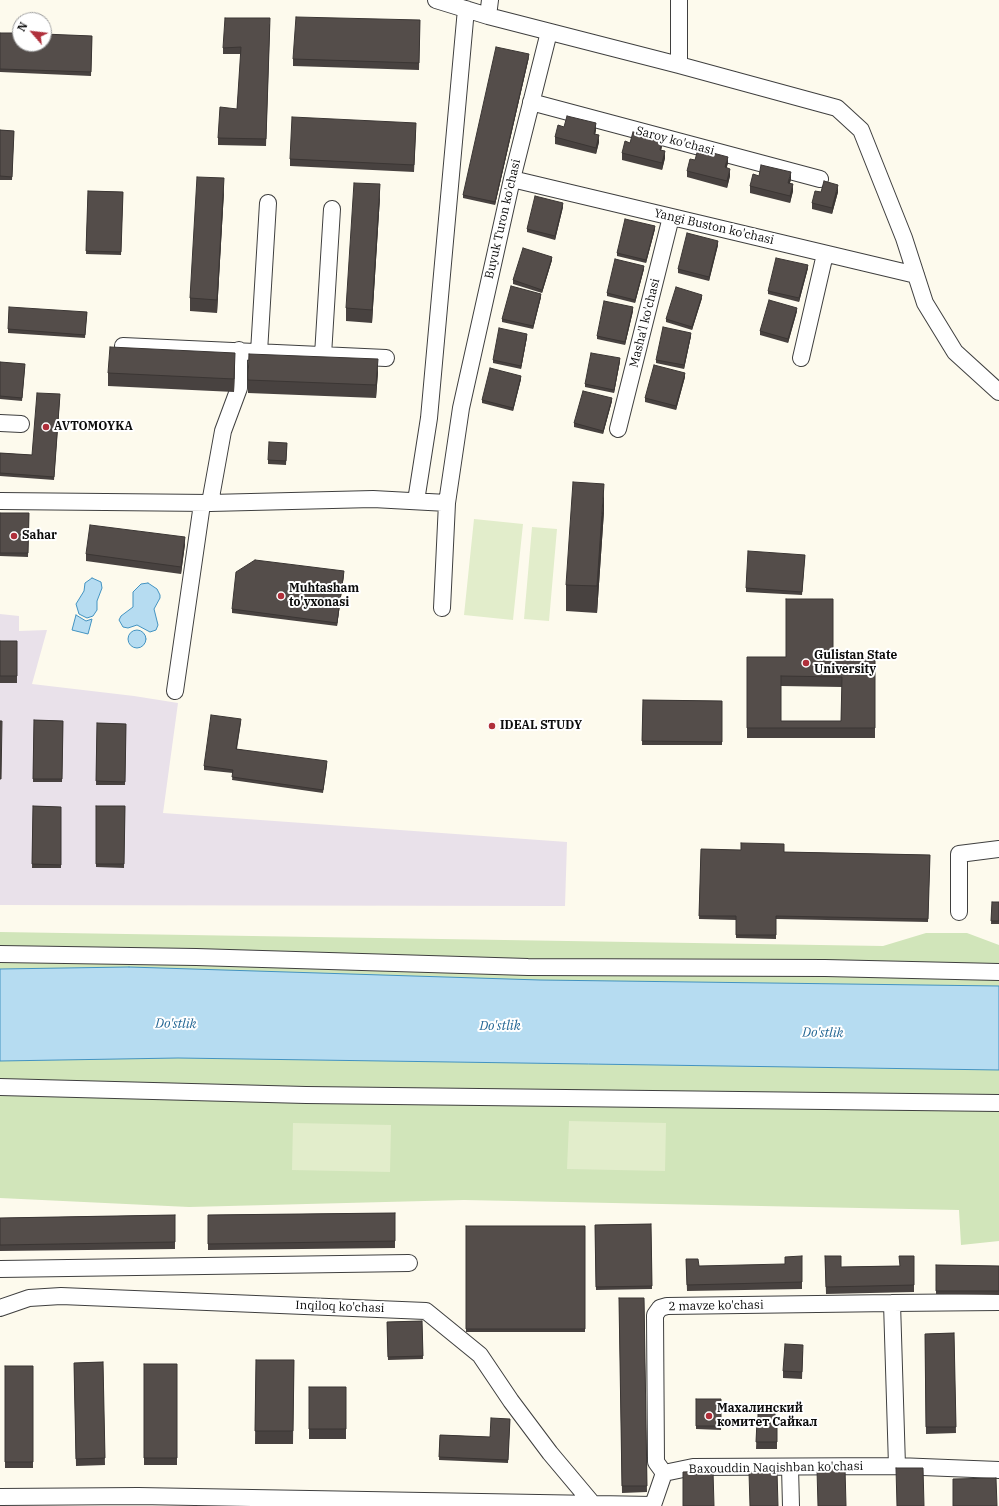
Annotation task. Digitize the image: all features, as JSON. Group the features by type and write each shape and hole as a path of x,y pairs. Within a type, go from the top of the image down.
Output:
{"street":[{"path":"436,0 488,16 679,65 837,108 861,130 904,238 925,303 954,352 979,376 999,392"},
{"path":"488,16 490,0"},
{"path":"679,0 679,65"},
{"path":"416,501 429,418 466,9"},
{"name":"Buyuk Turon ko'chasi","path":"442,608 447,503 461,408 508,175 531,102 549,32"},
{"name":"Saroy ko'chasi","path":"531,102 820,179"},
{"name":"Yangi Buston ko'chasi","path":"508,175 671,217 916,276"},
{"path":"259,352 268,203"},
{"path":"323,355 332,209"},
{"name":"Masha'l ko'chasi","path":"618,429 671,217"},
{"path":"801,358 825,254"},
{"path":"123,346 240,350 386,358"},
{"path":"175,691 206,504 223,431 239,388 240,350"},
{"path":"0,423 21,424"},
{"path":"0,501 206,504 373,499 447,503"},
{"path":"958,912 959,854 999,849"},
{"path":"0,954 196,957 520,967 825,968 999,972"},
{"path":"0,1087 306,1095 999,1103"},
{"path":"0,1269 409,1263"},
{"name":"Inqiloq ko'chasi","path":"0,1308 29,1298 61,1296 426,1311 480,1355 511,1401 550,1453 597,1504"},
{"path":"897,1466 892,1303 999,1302"},
{"name":"2 mavze ko'chasi","path":"664,1473 656,1462 655,1315 660,1308 675,1306 892,1303"},
{"name":"Baxouddin Naqishban ko'chasi","path":"664,1473 693,1467 897,1466 999,1470"},
{"path":"790,1467 791,1506"},
{"path":"0,1497 61,1501 653,1505 664,1473"}],"shaded area":[{"path":"0,614 19,616 19,631 47,630 32,684 134,696 178,703 163,813 567,842 565,906 0,905"}],"green space":[{"path":"474,519 523,524 513,620 464,615"},
{"path":"532,527 557,529 549,621 524,619"},
{"path":"0,932 883,946 926,933 967,933 999,945 999,1241 961,1245 959,1210 464,1200 189,1207 0,1198"},
{"path":"569,1121 666,1123 665,1171 567,1169"},
{"path":"293,1123 391,1125 390,1172 292,1170"}],"water":[{"path":"92,578 101,582 102,588 97,601 97,610 93,616 87,618 79,614 76,604 84,591 85,583"},
{"path":"148,583 157,589 160,595 154,609 158,625 156,630 150,632 137,625 128,628 123,627 119,620 121,616 133,607 133,592 141,584"},
{"path":"76,615 86,621 92,619 88,634 72,630"},
{"path":"133,630 141,630 146,635 144,646 141,648 133,648 128,643 128,635"},
{"name":"Do'stlik","path":"129,967 540,980 999,986 999,1070 178,1058 0,1061 0,969"}],"building":[{"path":"296,17 420,20 419,63 293,59"},
{"path":"225,18 270,18 266,139 218,138 220,107 237,109 241,47 223,48"},
{"path":"0,33 12,33 12,52 52,52 52,34 92,36 91,72 0,69"},
{"path":"496,47 529,54 495,202 463,195"},
{"path":"567,116 596,123 594,134 599,135 596,148 555,137 558,125 564,127"},
{"path":"292,117 416,123 414,165 290,159"},
{"path":"0,130 14,131 12,177 0,176"},
{"path":"633,132 662,139 660,150 665,151 662,163 622,153 625,141 630,143"},
{"path":"698,149 728,157 725,167 730,169 727,181 687,171 690,159 695,160"},
{"path":"761,165 791,172 788,183 793,184 790,196 750,186 753,174 759,176"},
{"path":"197,177 224,178 217,300 190,298"},
{"path":"824,181 838,185 832,208 812,203 815,191 821,192"},
{"path":"354,183 380,184 372,310 346,308"},
{"path":"88,191 123,192 121,252 86,251"},
{"path":"535,196 563,203 555,236 527,229"},
{"path":"625,219 655,226 646,260 617,253"},
{"path":"687,233 718,241 709,277 678,269"},
{"path":"523,248 552,257 542,290 513,280"},
{"path":"776,258 808,265 799,298 768,291"},
{"path":"615,259 644,266 635,300 607,293"},
{"path":"511,286 541,294 533,326 502,319"},
{"path":"676,287 702,295 692,327 666,319"},
{"path":"769,300 797,308 788,339 760,331"},
{"path":"604,301 633,307 625,342 597,336"},
{"path":"9,307 87,312 85,335 8,329"},
{"path":"663,327 691,333 684,365 656,360"},
{"path":"499,328 527,334 521,366 493,360"},
{"path":"110,347 235,353 234,379 108,373"},
{"path":"591,353 620,358 614,390 585,384"},
{"path":"249,354 378,359 376,385 248,380"},
{"path":"0,362 25,364 22,398 0,396"},
{"path":"654,365 685,373 676,406 645,398"},
{"path":"490,368 521,376 513,408 482,400"},
{"path":"583,391 612,398 603,431 574,423"},
{"name":"AVTOMOYKA","path":"37,393 60,394 54,477 0,473 0,453 32,455"},
{"path":"269,442 287,443 286,461 268,460"},
{"path":"573,482 604,484 597,586 566,585"},
{"name":"Sahar","path":"0,513 29,513 28,553 0,553"},
{"path":"90,525 185,537 181,567 86,554"},
{"path":"748,551 805,555 802,592 746,588"},
{"path":"255,560 344,571 337,623 232,609 236,572"},
{"path":"786,599 833,599 833,658 875,658 875,728 747,728 747,657 786,657","holes":["781,676 842,677 841,721 781,721"]},
{"path":"0,641 17,641 17,676 0,676"},
{"path":"643,700 722,701 722,742 642,741"},
{"path":"211,715 241,719 236,749 327,761 323,790 232,777 233,770 204,766"},
{"path":"34,720 63,721 62,779 33,779"},
{"path":"0,721 2,721 1,779 0,779"},
{"path":"97,723 126,724 125,782 96,781"},
{"path":"33,806 61,807 61,865 32,864"},
{"path":"96,806 125,806 124,864 96,864"},
{"path":"741,843 784,844 784,852 930,855 928,919 776,916 776,935 736,935 736,916 699,916 701,849 741,850"},
{"path":"992,902 999,902 999,921 991,921"},
{"path":"395,1213 395,1241 208,1244 208,1215"},
{"path":"175,1215 175,1242 0,1245 0,1218"},
{"path":"651,1224 652,1286 596,1287 595,1225"},
{"path":"466,1226 585,1226 585,1329 466,1329"},
{"path":"802,1256 802,1282 687,1285 686,1259 698,1259 699,1266 785,1264 785,1257"},
{"path":"825,1256 841,1256 841,1267 900,1266 899,1256 914,1256 914,1285 826,1287"},
{"path":"936,1265 999,1266 999,1291 936,1291"},
{"path":"619,1298 644,1298 647,1486 622,1486"},
{"path":"422,1321 423,1356 388,1357 387,1322"},
{"path":"954,1333 956,1427 926,1427 925,1334"},
{"path":"785,1344 803,1345 802,1372 783,1371"},
{"path":"256,1360 294,1360 293,1431 255,1431"},
{"path":"103,1362 105,1458 76,1459 74,1363"},
{"path":"144,1364 177,1364 177,1458 144,1458"},
{"path":"5,1366 33,1366 33,1462 5,1462"},
{"path":"309,1387 346,1387 346,1429 309,1429"},
{"name":"Махалинский комитет Сайкал","path":"696,1399 721,1399 721,1426 696,1426"},
{"path":"758,1411 775,1411 775,1421 758,1421"},
{"path":"491,1418 510,1419 508,1460 439,1457 440,1435 490,1437"},
{"path":"757,1421 777,1421 777,1442 756,1442"},
{"path":"845,1468 846,1506 818,1506 817,1469"},
{"path":"896,1468 923,1468 924,1506 897,1506"},
{"path":"713,1471 714,1506 683,1506 683,1472"},
{"path":"777,1471 778,1506 750,1506 749,1472"},
{"path":"996,1478 997,1506 953,1506 953,1479"}],"place":[{"name":"AVTOMOYKA","path":"46,427"},
{"name":"Sahar","path":"14,536"},
{"name":"Muhtasham to'yxonasi","path":"281,596"},
{"name":"Gulistan State University","path":"806,663"},
{"name":"IDEAL STUDY","path":"492,726"},
{"name":"Махалинский комитет Сайкал","path":"709,1416"}]}
